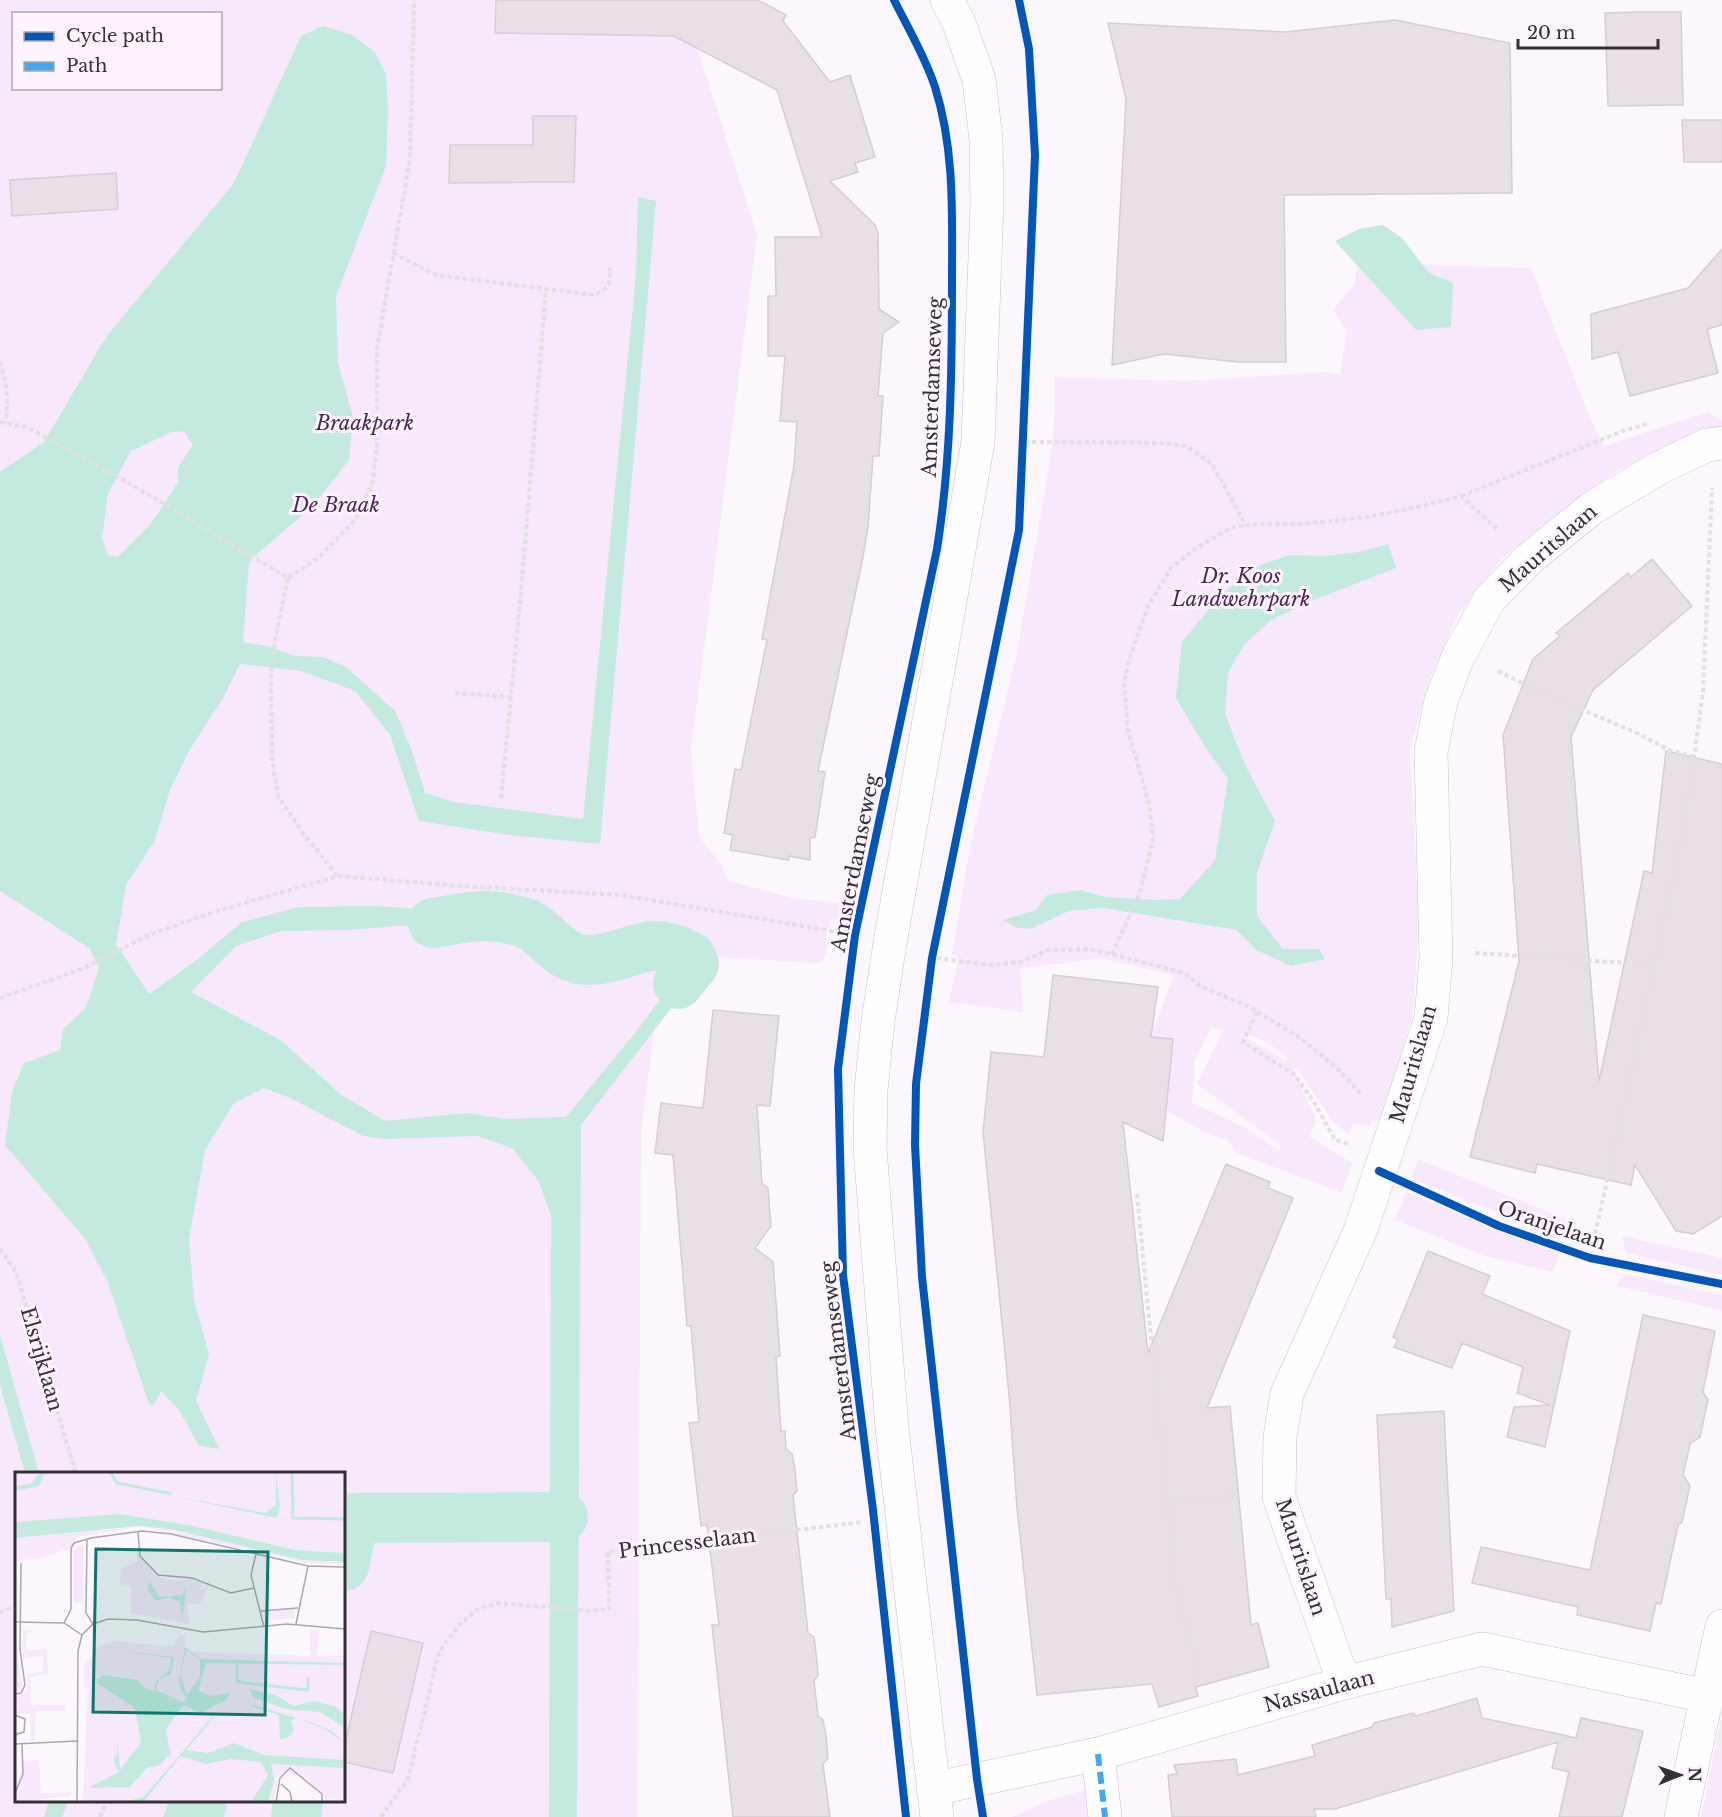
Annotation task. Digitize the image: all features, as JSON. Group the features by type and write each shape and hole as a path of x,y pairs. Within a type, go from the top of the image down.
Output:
{"street":[{"path":"935,1803 892,1428 870,1148 871,1090 878,1021 978,442 987,204 986,139 979,80 959,23 947,0"},
{"name":"Mauritslaan","path":"1344,1683 1279,1497 1280,1437 1287,1394 1361,1229 1431,1018 1436,950 1431,751 1441,700 1461,652 1489,600 1529,559 1592,507 1659,468 1707,445 1718,443"},
{"path":"1681,1817 1722,1626"},
{"name":"Nassaulaan","path":"935,1803 1344,1683 1482,1649 1707,1696"},
{"path":"1098,1754 1105,1817"}],"path":[{"path":"338,876 305,836 278,796 272,760 272,674 275,641 288,578 318,558 354,522 372,485 376,448 377,348 410,159 414,0"},
{"path":"393,253 436,275 594,295 605,290 610,283 610,267"},
{"path":"501,798 546,289"},
{"path":"0,362 5,378 8,405 2,422 27,428 122,479 288,578"},
{"path":"1112,954 1140,893 1154,839 1149,802 1128,731 1124,681 1131,651 1148,606 1172,567 1198,547 1231,528 1246,525 1308,524 1414,509 1461,496 1623,431 1656,422"},
{"path":"1023,453 1024,431"},
{"path":"978,442 1159,442 1187,446 1211,463 1246,525"},
{"path":"1590,1258 1684,828 1703,692 1718,443"},
{"path":"1461,496 1529,559"},
{"path":"1461,652 1534,689 1639,734 1671,752 1695,757"},
{"path":"455,693 511,697"},
{"path":"0,998 84,968 151,934 217,911 338,876 621,895 855,935"},
{"path":"890,943 932,958 990,965 1021,962 1048,950 1085,949 1184,973 1202,987 1233,999 1299,1037 1337,1068 1378,1111 1398,1120"},
{"path":"931,970 934,946"},
{"path":"1436,950 1654,965"},
{"path":"1257,1012 1243,1042 1295,1075 1314,1102 1335,1140 1386,1157"},
{"path":"1137,1194 1176,1592 1202,1688"},
{"path":"1167,1503 1279,1491"},
{"path":"0,1613 15,1606"},
{"path":"100,1817 106,1802"}],"green space":[{"name":"Braakpark","path":"0,0 644,0 697,47 757,235 691,750 699,837 722,865 727,880 791,898 840,903 839,919 830,919 825,941 829,943 823,961 818,963 713,957 655,1023 641,1133 637,1817 0,1817"},
{"name":"Dr. Koos Landwehrpark","path":"1358,263 1531,268 1590,418 1604,446 1708,412 1722,421 1722,427 1616,471 1501,559 1459,613 1428,683 1410,750 1419,920 1413,1013 1381,1122 1373,1120 1370,1127 1352,1123 1349,1135 1333,1122 1300,1073 1292,1065 1316,1120 1310,1137 1352,1163 1342,1193 1237,1153 1227,1140 1209,1134 1166,1111 1173,1040 1151,1037 1174,975 1099,958 1020,969 1023,1012 949,1002 959,957 952,954 971,842 1017,653 1051,455 1055,416 1055,377 1187,381 1329,372 1340,375 1347,332 1333,310 1354,284","holes":["1212,1027 1223,1030 1197,1084 1281,1145 1279,1151 1249,1130 1192,1102 1195,1060","1237,1033 1252,1036 1267,1043 1291,1063"]},
{"path":"1418,1159 1576,1223 1570,1237 1489,1209 1411,1178"},
{"path":"1406,1192 1500,1231 1561,1253 1552,1272 1482,1255 1395,1220"},
{"path":"1622,1236 1722,1258 1722,1275 1626,1253"},
{"path":"1624,1274 1722,1295 1722,1310 1617,1286"},
{"path":"1722,1714 1722,1817 1701,1817"},
{"path":"1087,1789 1090,1817 1012,1817 1048,1801"}],"shaded area":[{"path":"323,26 350,34 375,52 386,74 388,111 386,166 336,296 338,363 353,417 349,460 313,506 249,563 243,642 267,646 295,656 323,657 346,667 395,711 411,748 425,793 454,802 583,819 636,274 638,197 656,201 600,844 509,835 419,821 390,735 355,691 301,671 240,664 223,698 189,751 170,790 154,842 126,885 116,944 149,994 199,958 242,922 299,907 373,906 471,912 536,923 575,947 685,946 701,954 700,971 581,1125 577,1817 549,1817 551,1215 538,1180 512,1148 477,1136 383,1139 363,1136 290,1098 264,1088 234,1103 205,1150 189,1239 194,1300 209,1354 196,1401 219,1449 199,1446 178,1409 161,1391 154,1405 149,1404 108,1283 86,1240 5,1145 12,1092 24,1063 60,1050 63,1029 86,1008 99,968 89,948 0,891 0,472 44,442 106,337 234,183 301,36","holes":["184,431 193,445 178,467 178,482 147,528 118,557 108,555 102,538 108,493 131,451 172,432","398,926 479,928 527,940 562,965 594,968 653,958 682,966 676,978 638,1029 566,1117 505,1119 467,1113 385,1121 340,1094 282,1041 191,992 236,946 281,931 348,930"]},
{"path":"1383,225 1402,238 1429,273 1453,283 1451,327 1416,330 1335,241 1359,229"},
{"path":"1388,544 1396,568 1314,600 1271,620 1244,645 1228,673 1225,714 1246,767 1275,821 1257,873 1257,916 1283,949 1319,949 1325,959 1291,966 1256,950 1237,930 1103,908 1069,911 1030,929 1017,928 1003,920 1036,910 1047,895 1080,890 1106,897 1180,899 1215,860 1228,779 1205,747 1176,698 1182,642 1217,599 1250,569 1289,555 1323,556 1359,552"},
{"path":"0,1335 39,1472 25,1472 0,1385"},
{"path":"49,1802 68,1802 62,1817 44,1817"},
{"path":"168,1802 227,1802 224,1817 163,1817"}],"building":[{"path":"496,0 758,0 786,15 783,21 830,82 850,75 875,157 855,163 858,172 830,181 875,225 878,234 879,309 899,322 883,333 878,396 883,396 879,456 873,456 868,527 863,557 818,771 825,772 815,837 810,838 810,860 789,856 789,860 730,850 733,835 724,833 735,769 741,770 767,640 762,639 794,466 797,422 780,421 785,356 768,356 768,296 776,296 775,237 822,237 777,90 674,36 495,33"},
{"path":"1681,12 1683,105 1608,106 1605,13"},
{"path":"1395,20 1510,43 1512,193 1284,195 1286,362 1238,362 1164,354 1112,365 1126,99 1108,23 1285,32"},
{"path":"533,116 576,116 574,182 449,183 450,145 533,145"},
{"path":"1682,120 1722,120 1722,162 1684,162"},
{"path":"116,173 118,209 12,216 10,180"},
{"path":"1722,249 1722,325 1707,329 1718,373 1630,396 1618,352 1592,359 1591,314 1688,288"},
{"path":"1652,559 1692,606 1593,690 1571,737 1599,1081 1644,871 1652,873 1666,751 1722,764 1722,1216 1693,1234 1676,1231 1635,1165 1631,1185 1537,1164 1535,1173 1470,1157 1519,961 1503,735 1533,659 1560,636 1556,633 1628,573 1631,577"},
{"path":"1053,975 1158,987 1151,1037 1173,1039 1163,1141 1123,1122 1148,1353 1226,1164 1270,1182 1268,1188 1293,1198 1207,1408 1230,1406 1251,1625 1258,1623 1269,1667 1196,1687 1198,1696 1159,1707 1152,1684 1037,1695 1017,1508 1009,1394 983,1132 991,1052 1044,1057"},
{"path":"713,1010 779,1016 770,1106 757,1105 762,1183 768,1188 771,1226 755,1248 773,1262 780,1356 776,1357 781,1431 785,1431 786,1449 792,1454 795,1470 797,1491 793,1495 808,1633 814,1637 816,1653 818,1675 814,1681 818,1716 823,1720 826,1735 828,1758 823,1764 830,1817 733,1817 712,1625 719,1625 707,1525 701,1526 689,1423 699,1422 691,1326 687,1326 673,1155 655,1153 661,1103 703,1108"},
{"path":"1428,1251 1490,1276 1482,1294 1570,1331 1545,1447 1507,1437 1514,1407 1550,1405 1517,1393 1523,1367 1462,1343 1452,1368 1394,1347 1398,1339 1393,1337"},
{"path":"1643,1315 1715,1331 1703,1392 1708,1400 1700,1437 1690,1444 1683,1475 1690,1486 1682,1522 1678,1525 1661,1604 1656,1603 1650,1631 1577,1615 1578,1607 1472,1583 1481,1547 1590,1570"},
{"path":"1444,1411 1454,1611 1392,1627 1391,1599 1386,1599 1377,1415"},
{"path":"371,1631 423,1643 393,1773 345,1762 345,1744"},
{"path":"1477,1698 1482,1718 1576,1738 1581,1718 1643,1731 1622,1817 1559,1817 1569,1772 1552,1768 1558,1742 1335,1809 1314,1809 1316,1817 1172,1817 1168,1775 1177,1774 1174,1765 1236,1759 1238,1775 1315,1756 1312,1745 1372,1727 1374,1723 1413,1713 1416,1716"}],"waterway":[{"path":"433,923 483,916 520,921 536,929 563,952 580,959 605,959 639,948 662,946 691,957 694,964 678,984"},
{"path":"345,1561 354,1518 563,1517"},
{"path":"296,1817 298,1802"}],"marked path":[{"path":"1098,1754 1105,1817"}],"cycle path":[{"name":"Amsterdamseweg","path":"894,0 931,76 946,135 952,208 950,415 937,549 855,935 838,1069 843,1275 873,1510 906,1817"},
{"path":"983,1817 922,1277 915,1145 916,1084 932,958 1019,530 1035,155 1029,49 1019,0"},
{"name":"Oranjelaan","path":"1379,1171 1499,1226 1590,1258 1722,1284"}],"park label":[{"name":"De Braak","path":"336,505"}]}
